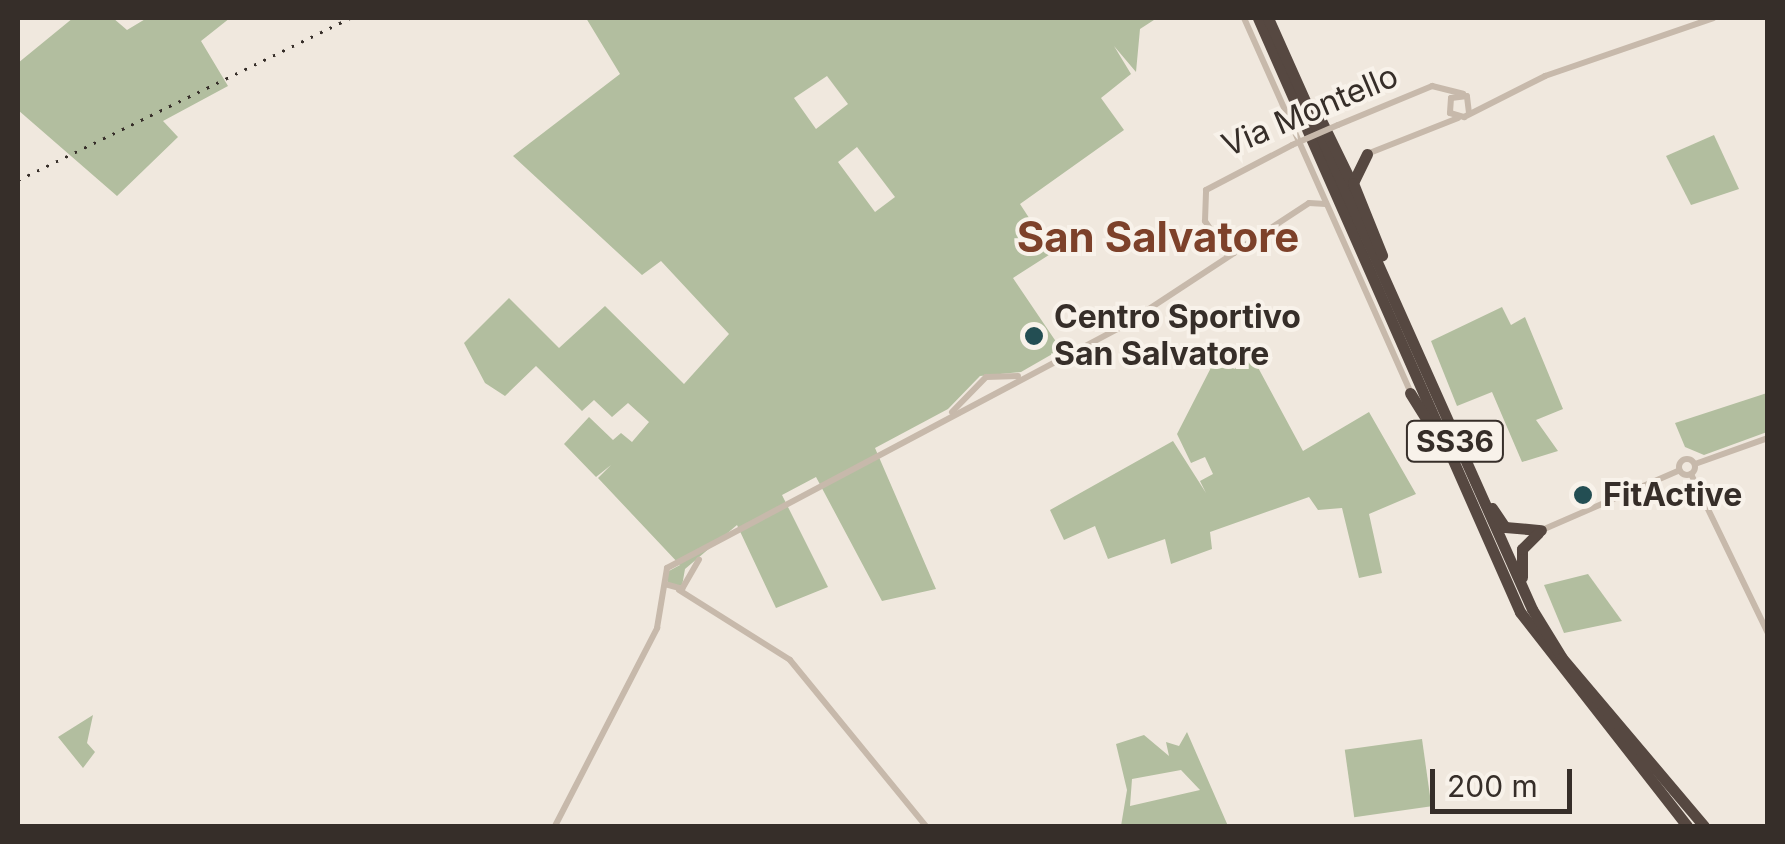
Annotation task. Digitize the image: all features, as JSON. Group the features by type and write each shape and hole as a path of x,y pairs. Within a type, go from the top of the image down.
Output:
{"highway":[{"name":"SS36","path":"1258,18 1537,640 1684,824"},
{"name":"SS36","path":"1268,18 1385,279 1460,466 1532,609 1706,826"},
{"path":"1294,76 1334,143 1355,190 1385,279"},
{"path":"1334,143 1367,154 1355,190"},
{"path":"1410,392 1505,527 1541,530"},
{"path":"1532,609 1519,560 1541,530"}],"street":[{"path":"1244,18 1410,392"},
{"name":"Via Montello","path":"1367,154 1469,114 1491,100 1712,18"},
{"name":"Via Montello","path":"1223,251 1212,234 1202,204 1214,179 1426,89 1491,100"},
{"name":"Via Montello","path":"1426,89 1448,107 1440,124"},
{"path":"1459,118 1448,107 1467,96 1469,114"},
{"name":"Via Montello","path":"1304,152 1315,190 1309,203"},
{"path":"1223,251 1247,244 1309,203 1327,204"},
{"path":"1212,234 1236,247"},
{"path":"665,605 666,568 702,555 740,526 1030,375 1216,265 1226,240"},
{"path":"939,421 996,376 1030,375"},
{"path":"996,376 1000,388"},
{"path":"981,385 988,394"},
{"path":"1680,470 1684,460 1695,464 1768,438"},
{"path":"1695,464 1691,474 1750,606 1768,633"},
{"path":"1541,530 1680,470 1691,474"},
{"path":"555,826 665,605 690,577 702,555"},
{"path":"680,564 690,577"},
{"path":"665,584 681,588 688,598 790,660 926,826"}],"green space":[{"path":"73,18 113,18 127,30 147,18 230,18 201,41 228,86 163,121 178,137 117,196 18,110 18,63"},
{"path":"586,18 1157,18 1140,29 1136,72 1114,46 1131,74 1101,98 1124,130 1020,204 1052,253 1013,278 1061,349 1021,372 980,376 948,409 875,448 936,589 882,601 816,477 782,495 828,587 776,608 737,525 685,569 682,586 668,583 667,572 680,565 598,478 611,465 596,477 564,444 589,417 613,440 621,433 632,442 649,422 628,403 612,417 594,400 582,411 536,366 505,396 485,383 464,343 509,298 559,348 605,306 684,384 729,334 661,261 642,275 513,156 620,74","holes":["827,76 848,104 816,129 794,98","857,147 895,197 875,212 838,162"]},
{"path":"1714,135 1739,189 1691,205 1666,156"},
{"path":"1502,307 1511,325 1525,317 1563,409 1536,420 1558,451 1522,462 1492,392 1457,406 1431,341"},
{"path":"1219,352 1234,369 1254,360 1303,451 1369,412 1416,494 1369,514 1382,573 1359,578 1342,508 1318,510 1309,497 1210,532 1212,549 1171,564 1165,539 1108,559 1095,526 1064,540 1050,510 1173,441 1206,493 1200,481 1213,474 1205,457 1191,463 1177,434"},
{"path":"1767,393 1767,432 1704,455 1685,447 1675,423"},
{"path":"1588,574 1622,621 1564,633 1544,585"},
{"path":"93,715 87,743 95,752 83,768 58,737"},
{"path":"1187,732 1228,826 1121,826 1127,790 1116,744 1144,735 1169,756 1166,742 1179,746","holes":["1181,770 1200,790 1130,806 1132,779"]},
{"path":"1422,739 1431,806 1354,817 1345,750"}],"railway":[{"path":"18,180 350,18"}],"place":[{"name":"Centro Sportivo San Salvatore","path":"1034,336"},
{"name":"FitActive","path":"1583,495"}],"district":[{"name":"San Salvatore","path":"1158,237"}]}
